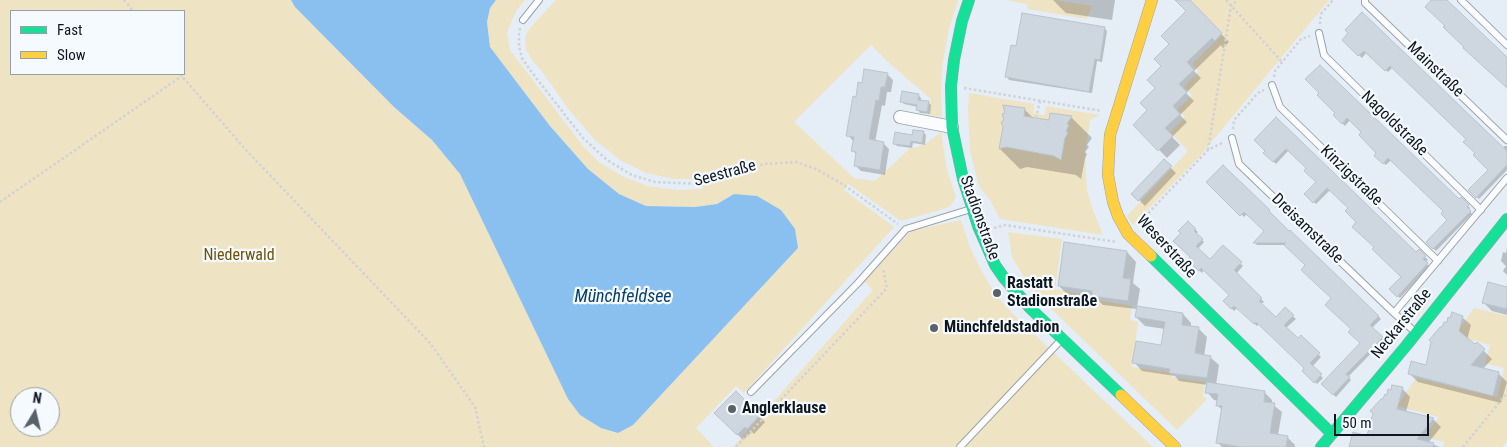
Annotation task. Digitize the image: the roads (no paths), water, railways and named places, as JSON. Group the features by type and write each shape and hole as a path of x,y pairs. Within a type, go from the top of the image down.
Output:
{"street":[{"name":"Stadionstraße","path":"969,0 962,21 954,60 951,86 952,127 963,179 981,231 996,265 1004,278 1030,308 1175,447"},
{"name":"Weserstraße","path":"1152,0 1110,135 1108,175 1113,202 1118,216 1128,234 1332,434"},
{"path":"900,117 952,127"},
{"name":"Neckarstraße","path":"1321,447 1507,219"}],"lane":[{"path":"523,20 539,0"},
{"name":"Mainstraße","path":"1365,0 1365,3 1507,140"},
{"path":"1461,0 1507,45"},
{"name":"Nagoldstraße","path":"1319,33 1324,56 1481,210"},
{"name":"Kinzigstraße","path":"1272,85 1280,107 1438,261"},
{"name":"Dreisamstraße","path":"1232,138 1239,164 1416,332"},
{"path":"1394,313 1507,178"},
{"path":"751,392 858,283 906,229 973,209"},
{"path":"960,447 1062,339"}],"water":[{"name":"Münchfeldsee","path":"291,0 496,0 490,8 487,22 490,47 550,126 588,169 619,194 646,206 695,207 717,204 734,194 757,196 781,210 795,229 798,248 633,425 618,433 601,428 580,415 568,399 460,174 432,140 394,107 295,7"}],"place":[{"name":"Rastatt Stadionstraße","path":"997,293"},
{"name":"Münchfeldstadion","path":"934,328"},
{"name":"Anglerklause","path":"732,409"}],"park label":[{"name":"Niederwald","path":"239,256"}]}
